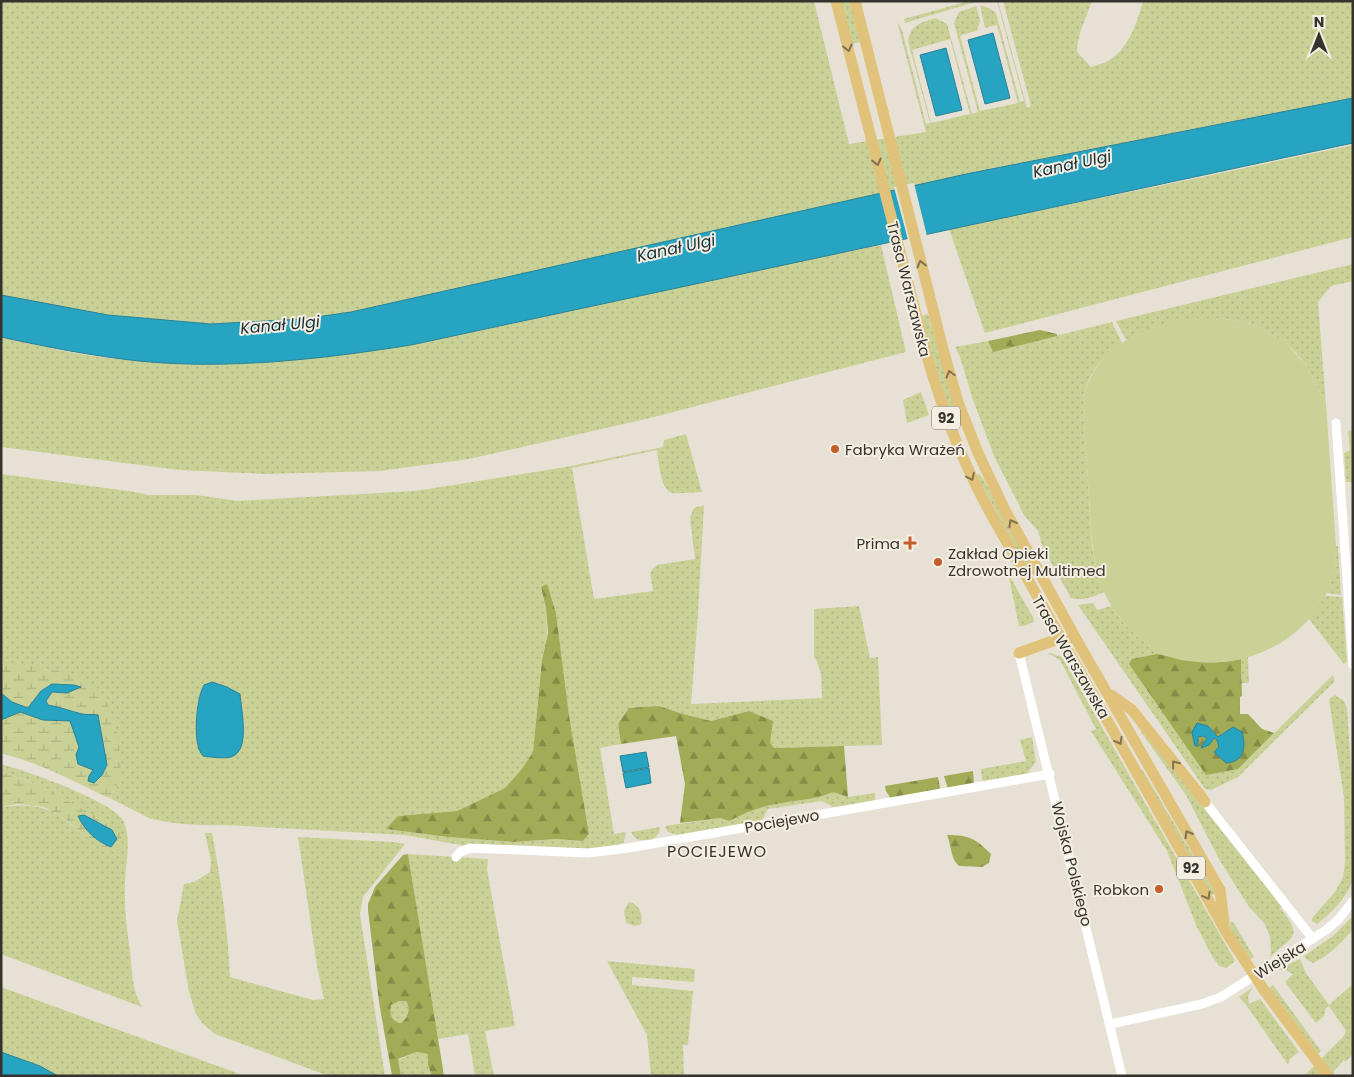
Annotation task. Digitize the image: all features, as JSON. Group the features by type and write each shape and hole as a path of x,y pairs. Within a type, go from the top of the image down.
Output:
{"main road":[{"name":"Trasa Warszawska","path":"836,1 916,316 939,398 958,449 979,492 1224,927 1264,990 1328,1076"},
{"name":"Trasa Warszawska","path":"855,1 933,312 958,402 978,453 1005,510 1080,646 1220,890 1224,927"},
{"path":"1020,653 1061,638 1080,646"},
{"path":"1108,693 1132,710 1205,802"}],"street":[{"path":"1336,423 1353,665"},
{"name":"Wojska Polskiego","path":"1020,653 1122,1076"},
{"name":"Pociejewo","path":"456,857 460,852 470,848 588,854 1050,774"},
{"name":"Wiejska","path":"1111,1024 1202,1004 1221,997 1313,939 1205,802"},
{"path":"1313,939 1338,920 1353,901"}],"green space":[{"path":"1,1 814,1 849,144 926,132 897,21 902,30 926,124 930,123 908,41 909,35 914,27 931,19 936,18 947,24 972,114 978,112 954,23 959,12 976,6 980,20 977,27 978,30 960,36 980,111 1018,103 997,25 985,28 980,5 996,13 1020,102 1024,101 998,1 1027,108 1031,106 1003,1 1092,1 1077,46 1077,52 1091,67 1114,57 1126,44 1138,18 1143,1 1353,1 1353,98 966,174 351,312 302,319 211,324 108,315 1,295","holes":["950,39 970,114 931,123 912,50"]},
{"path":"841,1 850,1 860,42 852,44"},
{"path":"969,1 979,1 905,23 904,19"},
{"path":"1353,145 1353,237 985,333 949,229"},
{"path":"881,245 906,352 646,419 469,459 380,471 264,474 179,470 1,447 1,337 54,349 125,360 248,362 301,359 387,348 456,336 690,284"},
{"path":"1353,264 1353,281 1331,286 1318,302 1326,404 1307,366 1296,353 1284,341 1252,324 1220,318 1144,332 1126,340 1116,321"},
{"path":"928,314 959,428 949,413 921,316"},
{"path":"1189,318 1220,318 1252,324 1284,341 1307,366 1326,404 1336,561 1333,576 1325,596 1313,614 1298,630 1281,643 1241,659 1220,662 1194,662 1171,657 1152,648 1131,630 1119,617 1106,597 1097,570 1092,541 1083,406 1087,387 1095,370 1106,356 1120,345 1135,335 1152,328"},
{"path":"1112,322 1122,343 1106,356 1094,370 1087,386 1083,406 1092,546 1097,572 1104,592 1088,598 1075,599 1071,598 1043,548 1038,531 1024,515 994,456 955,347 988,341 993,351"},
{"path":"1040,330 1057,334 1057,336 993,352 988,341"},
{"path":"921,392 929,415 907,423 903,400"},
{"path":"1353,430 1353,482 1346,482 1344,453 1350,450 1348,431"},
{"path":"686,434 702,492 673,493 669,491 663,482 657,450 572,468 594,599 653,591 650,572 657,565 695,559 690,517 694,508 704,505 691,704 822,698 821,674 814,658 814,609 859,606 870,658 878,657 882,745 773,748 749,711 711,721 659,706 618,724 621,744 600,748 614,834 626,832 624,842 618,845 593,849 498,845 466,846 405,835 196,825 160,821 151,819 59,773 1,753 1,474 148,495 197,495 237,501 415,491 566,467 663,447 664,440","holes":["541,588 556,613 569,715 589,834 583,841 556,839 513,842 448,837 387,829 399,816 457,811 505,788 521,770 533,752 542,660 547,635 546,608"]},
{"path":"979,473 1035,574 1031,576 977,476"},
{"path":"1336,546 1338,546 1341,595 1326,593 1335,567"},
{"path":"1008,573 1034,619 1033,622 1023,626 1019,626"},
{"path":"547,584 556,613 569,715 589,834 583,841 556,839 513,842 448,837 386,829 398,816 457,811 505,788 521,770 533,752 542,660 548,633 546,608 541,587"},
{"path":"1325,596 1342,597 1347,661 1344,664 1309,619"},
{"path":"1093,603 1097,610 1111,606 1136,635 1168,656 1157,654 1238,769 1333,675 1335,681 1238,777 1211,790 1205,789 1078,605"},
{"path":"1050,653 1062,657 1235,961 1226,968 1219,966 1212,956 1197,927 1167,851 1091,731 1096,729 1060,660 1047,654"},
{"path":"1157,654 1209,662 1241,659 1242,696 1240,697 1240,714 1248,714 1262,729 1274,733 1238,769 1206,775 1129,664 1132,659","holes":["1198,723 1208,726 1218,737 1233,727 1226,763 1216,754 1219,747 1217,740 1214,738 1202,746 1207,738 1203,736 1198,737 1197,743"]},
{"path":"1248,657 1249,683 1242,683 1241,659"},
{"path":"1,661 63,672 85,680 98,689 110,709 118,737 120,765 119,778 114,793 106,797 42,767 1,753 1,720 20,712 43,720 70,721 79,747 76,755 102,775 105,767 90,713 76,712 48,705 46,701 52,692 67,693 81,687 41,691 28,709 12,702 1,693"},
{"path":"1335,695 1344,701 1347,708 1353,797 1353,880 1338,905 1317,924 1312,921 1312,918 1335,892 1343,877 1345,862 1344,798 1329,699"},
{"path":"659,706 711,721 749,711 773,721 770,743 774,748 844,746 848,797 833,792 764,807 729,821 720,818 680,823 685,784 676,736 621,744 618,724 629,708"},
{"path":"1136,725 1195,792 1207,812 1282,906 1280,908 1292,925 1293,936 1270,957 1270,937 1265,924 1249,907 1219,859 1186,795"},
{"path":"1032,737 1036,762 1028,772 1029,774 986,782 982,780 981,769 1026,761 1020,740"},
{"path":"1,764 88,796 105,805 124,822 128,838 125,886 126,919 133,980 136,994 142,1007 1,954 1,807 29,806 49,810 67,821 88,838 38,785 1,771"},
{"path":"1142,769 1215,892 1215,895 1210,894"},
{"path":"1,771 38,785 116,827 121,835 123,849 109,852 66,820 44,807 17,804 1,807","holes":["78,816 93,819 112,830 99,842"]},
{"path":"973,771 974,784 948,789 944,776"},
{"path":"938,777 939,791 891,799 886,791 885,786"},
{"path":"833,792 848,797 875,793 875,801 835,808 822,801 768,809 762,821 678,835 668,832 665,826 720,818 729,821 764,807"},
{"path":"660,827 655,838 647,840 635,838 631,832"},
{"path":"205,833 212,833 226,923 230,977 313,1000 324,999 317,966 298,837 405,844 363,897 360,914 385,1076 379,1074 373,1076 329,1076 215,1034 203,1024 196,1014 189,992 177,921 184,884 194,882 210,872 211,861"},
{"path":"947,835 967,837 977,841 991,854 989,863 982,867 959,866 953,856"},
{"path":"408,854 488,859 487,869 515,1026 485,1031 494,1076 475,1076 468,1034 438,1039"},
{"path":"408,854 444,1076 432,1076 428,1065 428,1054 417,1052 398,1059 401,1076 392,1076 379,1002 368,904 375,887 403,855","holes":["399,1001 406,1001 408,1007 407,1016 401,1023 395,1021 390,1011 391,1005"]},
{"path":"629,902 636,905 640,910 641,924 635,926 626,923 624,911"},
{"path":"1353,916 1353,930 1330,953 1313,963 1307,960 1304,956 1333,936"},
{"path":"1231,922 1234,923 1254,957 1249,960 1229,926"},
{"path":"1300,959 1306,973 1329,1005 1353,984 1353,1054 1332,1076 1304,1076 1343,1037 1346,1031 1329,1006 1326,1008 1324,1016 1316,1023 1285,982 1293,974 1285,970 1277,970"},
{"path":"607,961 695,969 694,982 632,977 632,985 693,991 688,1045 683,1045 684,1076 651,1076 647,1035"},
{"path":"1273,985 1321,1051 1318,1054 1269,988"},
{"path":"1,987 245,1076 58,1076 40,1066 1,1052"},
{"path":"1253,987 1248,996 1249,1004 1260,999 1299,1052 1290,1059 1288,1065 1239,997"},
{"path":"399,1000 406,1001 408,1007 407,1016 401,1023 393,1019 390,1011 390,1005"},
{"path":"417,1052 428,1054 428,1065 432,1076 401,1076 398,1060"}],"water":[{"path":"993,33 1010,98 985,104 968,40"},
{"path":"946,48 962,110 936,116 920,55"},
{"name":"Kanał Ulgi","path":"1353,98 1353,143 411,345 310,359 241,364 207,364 121,359 1,337 1,295 108,315 211,324 302,319 351,312 966,174"},
{"path":"212,682 240,694 243,739 237,753 231,757 203,756 198,748 196,723 198,706 204,685"},
{"path":"52,684 81,687 67,693 52,692 46,701 48,705 82,714 98,715 107,765 102,775 94,783 88,781 93,770 78,764 76,755 79,747 70,721 43,720 20,712 1,720 1,693 12,702 28,708 41,691"},
{"path":"1197,723 1208,726 1218,737 1233,727 1242,732 1244,748 1237,760 1226,763 1214,752 1219,747 1217,740 1214,738 1209,745 1201,748 1207,738 1203,736 1198,737 1198,746 1195,746 1192,732"},
{"path":"646,752 649,767 623,772 620,756"},
{"path":"649,768 651,783 626,788 623,773"},
{"path":"84,815 112,830 117,839 111,847 100,842 88,831 78,816"},
{"path":"1,1052 40,1066 58,1076 1,1076"}],"pier":[{"path":"914,183 927,236 908,240 894,187"},
{"path":"1344,1060 1353,1072 1353,1076 1336,1076 1333,1072"}],"place":[{"name":"Fabryka Wrażeń","path":"835,449"},
{"name":"Prima","path":"910,543"},
{"name":"Zakład Opieki Zdrowotnej Multimed","path":"938,562"},
{"name":"Robkon","path":"1159,889"}],"district":[{"name":"POCIEJEWO","path":"717,851"}]}
